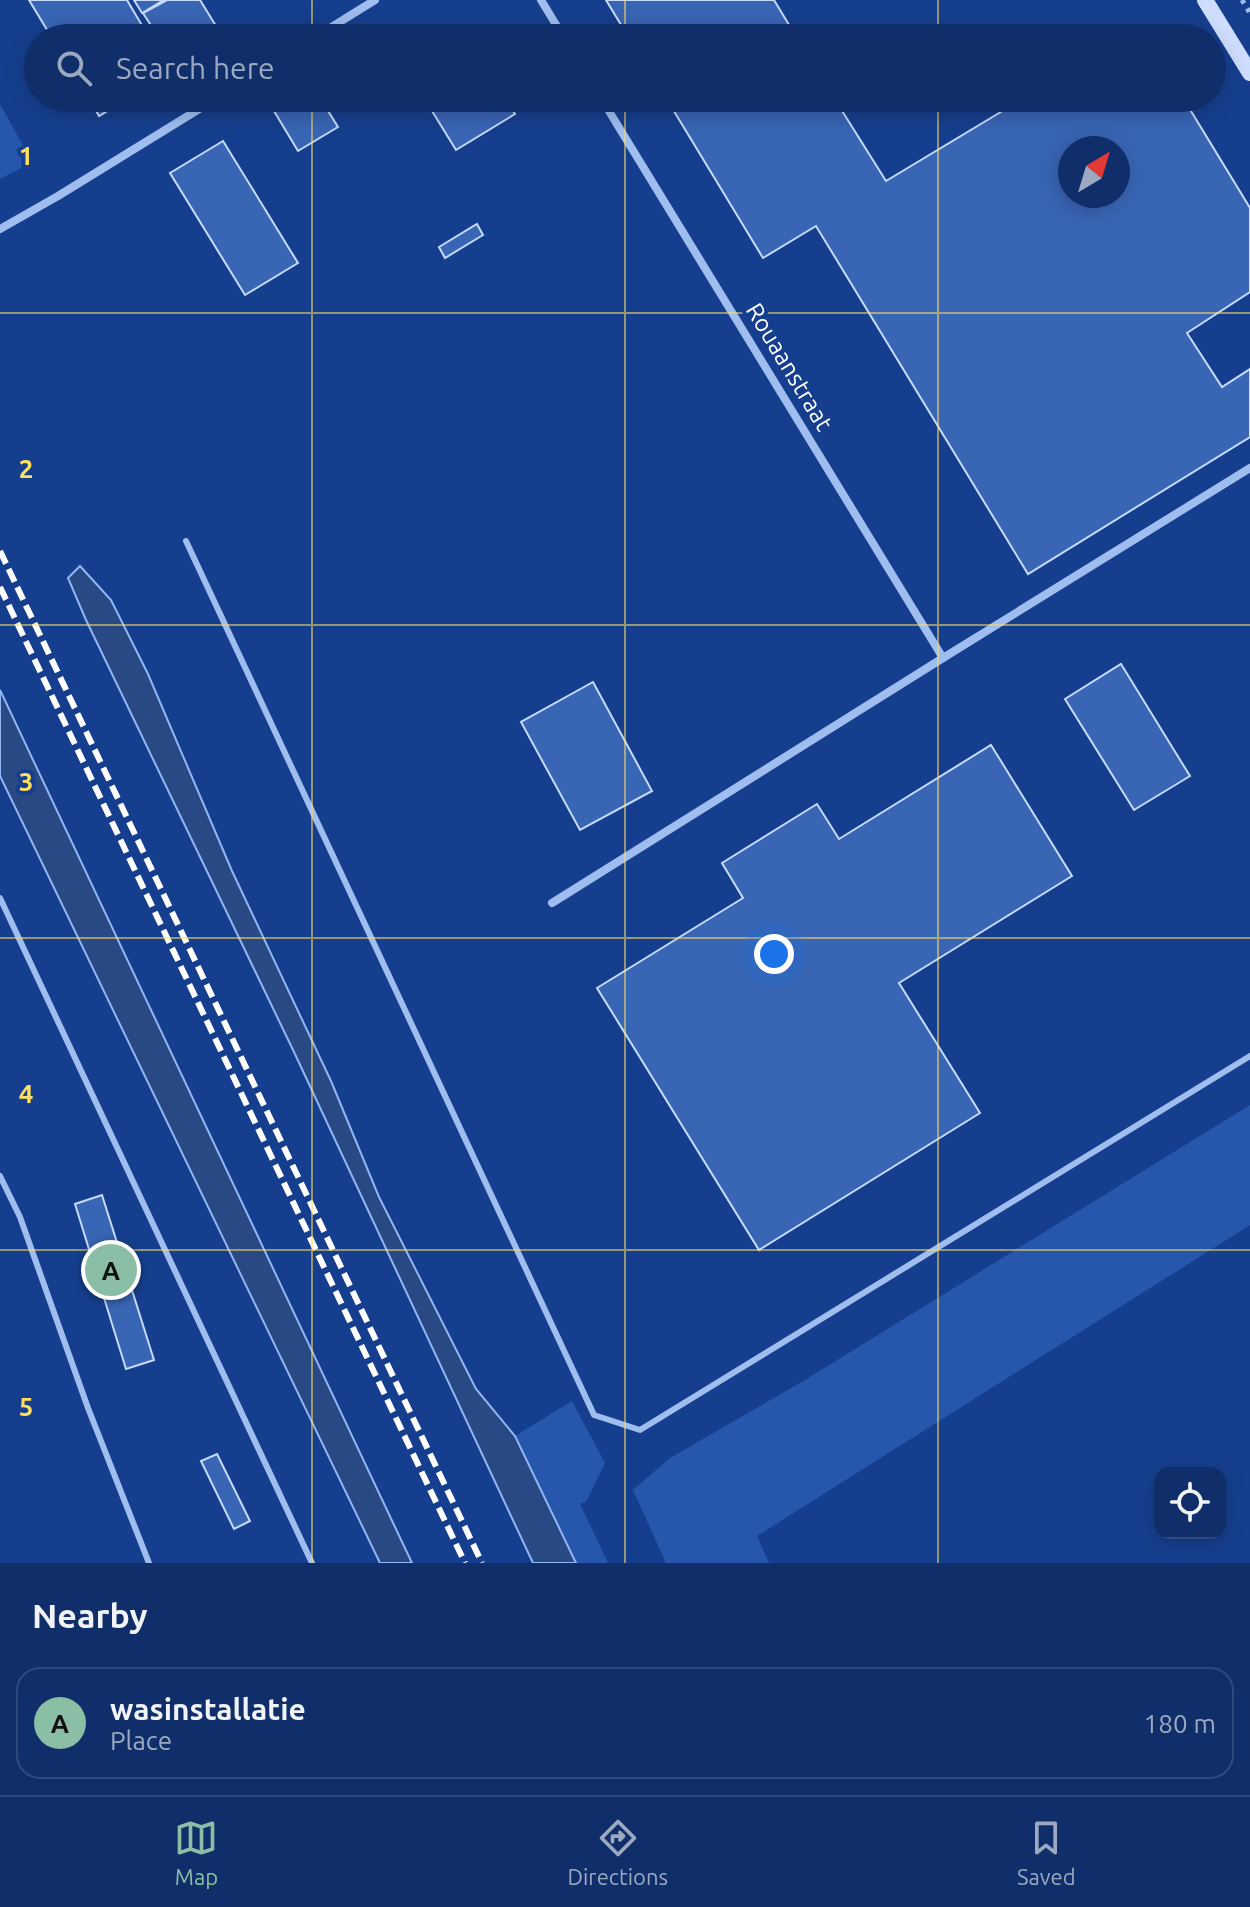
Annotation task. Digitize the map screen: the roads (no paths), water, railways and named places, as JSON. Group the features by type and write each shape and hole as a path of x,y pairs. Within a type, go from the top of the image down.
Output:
{"main road":[{"path":"1205,0 1220,24"},
{"path":"1226,34 1250,73"}],"street":[{"path":"336,24 375,0"},
{"path":"541,0 556,24"},
{"path":"0,229 194,112"},
{"name":"Rouaanstraat","path":"610,112 943,658"},
{"path":"552,903 1250,468"}],"lane":[{"path":"186,541 594,1415 640,1430 1250,1056"},
{"path":"0,898 312,1563"},
{"path":"0,1176 20,1217 88,1408 149,1563"}],"railway":[{"path":"0,551 482,1563"},
{"path":"0,587 465,1563"}],"place":[{"name":"wasinstallatie","path":"111,1270"}]}
